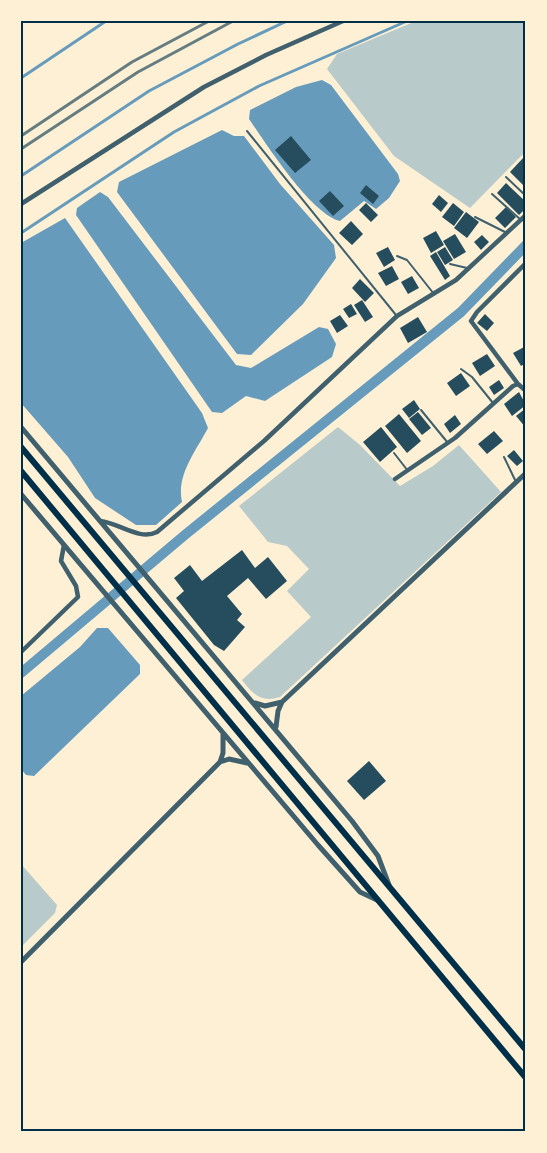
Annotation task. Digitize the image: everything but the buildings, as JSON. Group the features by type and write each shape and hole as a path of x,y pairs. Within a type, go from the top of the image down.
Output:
{"main road":[{"path":"21,447 526,1050"},
{"path":"21,471 526,1078"}],"street":[{"path":"21,204 204,87 267,55 343,21"},
{"path":"100,521 122,525 141,535 157,532 264,441 396,316 434,294 470,268 526,215"},
{"path":"526,263 477,312 471,321 518,384 526,391"},
{"path":"395,479 448,443 518,384"},
{"path":"21,428 276,728 371,847 383,866 390,888"},
{"path":"276,728 278,711 282,702 526,473"},
{"path":"21,495 355,887 378,900"},
{"path":"21,652 78,597 76,586 61,561 64,545"},
{"path":"255,703 265,706 282,702"},
{"path":"21,962 220,762 224,753 223,733"},
{"path":"220,762 229,759 248,763"}],"lane":[{"path":"247,131 396,316"},
{"path":"506,177 526,196"},
{"path":"492,194 521,220"},
{"path":"475,217 508,233"},
{"path":"398,256 407,260 434,294"},
{"path":"450,264 470,268"},
{"path":"461,369 472,377 493,403"},
{"path":"421,410 448,443"},
{"path":"393,453 408,471"},
{"path":"504,456 516,482"}],"shaded area":[{"path":"416,21 526,21 526,151 470,208 394,156 327,69 337,54"},
{"path":"338,427 360,445 400,486 433,466 459,445 501,492 280,697 263,698 254,693 242,680 311,617 287,591 309,569 287,546 268,542 239,506"},
{"path":"21,864 57,905 55,913 21,947"}],"water":[{"path":"322,80 331,85 398,174 400,181 389,198 376,209 364,201 340,221 329,216 303,193 249,119 250,110 296,87"},
{"path":"222,130 234,136 244,136 280,184 334,245 336,258 303,304 251,355 237,354 117,192 119,182"},
{"path":"100,192 108,197 236,365 251,368 319,327 328,329 336,344 332,357 265,401 246,396 222,413 212,412 76,215 77,208"},
{"path":"65,218 202,413 208,428 184,473 182,502 156,525 136,525 95,498 68,457 21,403 21,243"},
{"path":"97,628 108,628 140,665 140,674 34,776 26,775 21,769 21,696 80,647"}],"waterway":[{"path":"21,78 106,21"},
{"path":"21,176 149,91 287,21"},
{"path":"21,233 174,132 259,86 407,21"},
{"path":"21,673 186,534 461,312 526,245"}],"railway":[{"path":"21,136 132,62 209,21"},
{"path":"21,149 138,72 233,21"}]}
